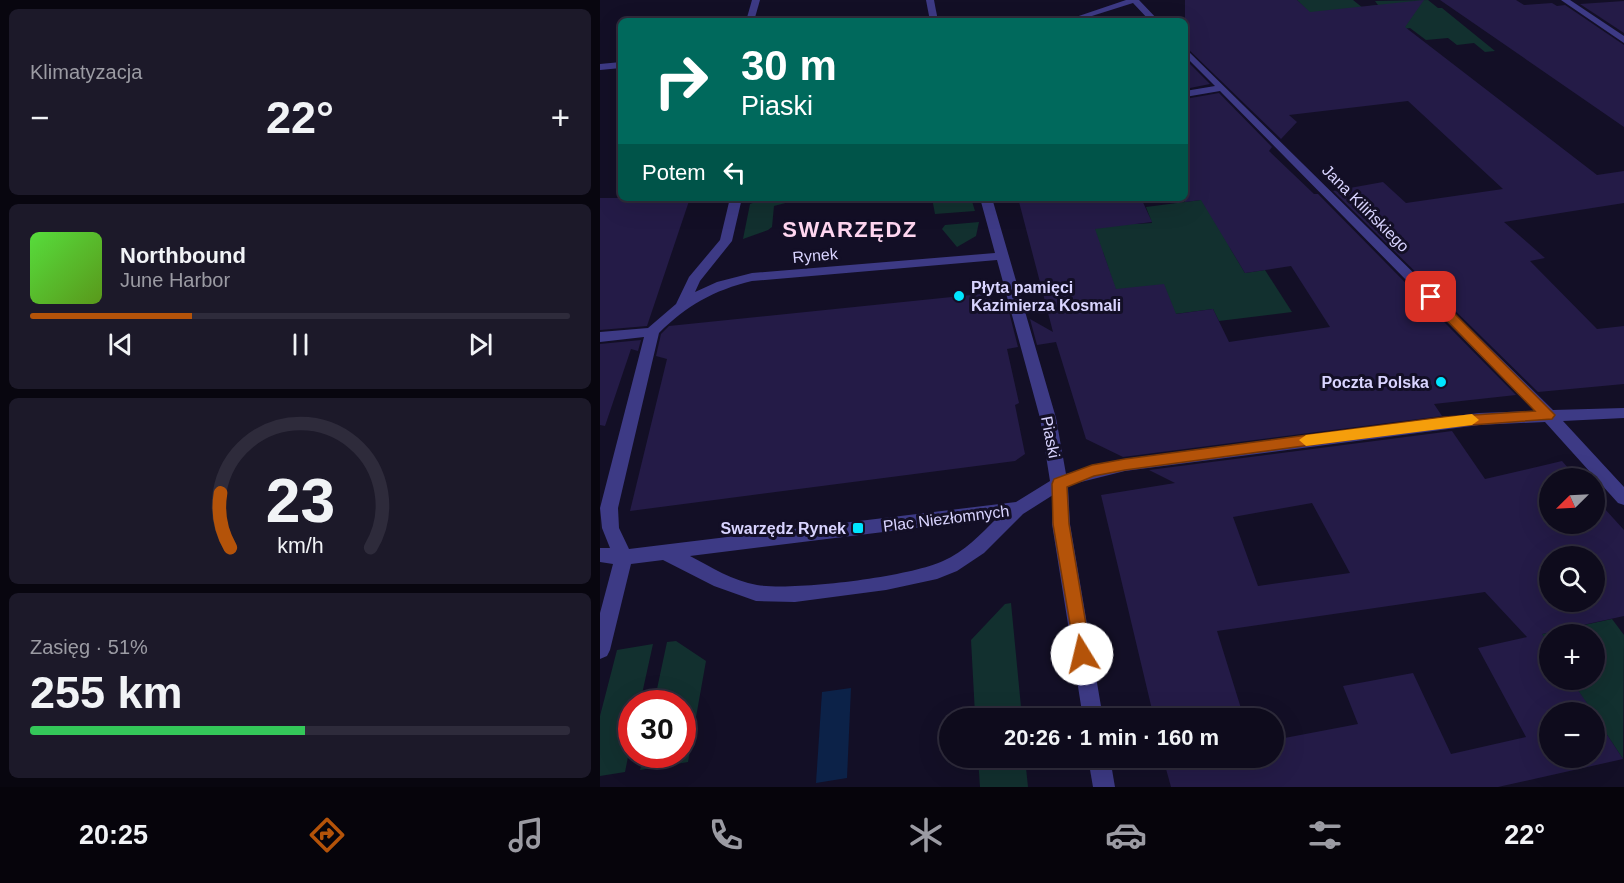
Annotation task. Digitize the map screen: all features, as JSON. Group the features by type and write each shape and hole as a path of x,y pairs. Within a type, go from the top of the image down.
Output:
{"street":[{"path":"751,18 756,0"},
{"path":"930,0 933,18"},
{"path":"1077,18 1134,0 1152,18"},
{"path":"1565,0 1624,40"},
{"name":"Jana Kilińskiego","path":"1188,54 1548,415 1624,498"},
{"path":"600,67 618,65"},
{"path":"1188,94 1222,88"},
{"name":"Rynek","path":"652,332 682,303 694,280 726,241 738,201"},
{"path":"987,201 1003,256"},
{"name":"Piaski","path":"1003,256 1048,418 1059,484 1092,470 1433,424 1548,415 1624,413"},
{"name":"Rynek","path":"682,303 714,288 752,277 1003,256"},
{"path":"600,337 652,332 609,508 610,529 624,557 600,650"},
{"path":"1059,484 1061,524 1091,708"},
{"name":"Plac Niezłomnych","path":"600,555 624,557 1017,509 1025,507 1059,484"},
{"path":"664,552 743,590 769,596 793,594 921,576 942,570 961,560 1017,509"},
{"path":"1101,768 1104,787"}],"green space":[{"path":"1297,0 1353,0 1368,12 1369,6 1378,5 1375,1 1428,0 1438,8 1442,8 1495,51 1485,52 1474,43 1457,45 1448,38 1426,40 1410,28 1390,31 1311,14"},
{"path":"1216,198 1230,248 1245,273 1265,270 1292,312 1219,321 1213,309 1145,318 1115,288 1103,252 1071,241 1105,223 1133,217 1136,224 1152,223 1146,207"},
{"path":"758,201 793,201 774,206 772,227 743,239 750,204"},
{"path":"933,201 972,201 975,211 935,214"},
{"path":"979,222 976,236 957,247 942,229 945,225"},
{"path":"1011,603 1021,707 975,708 971,640 1005,604"},
{"path":"1612,619 1624,635 1623,759 1605,732 1605,702 1585,702 1578,690 1605,690 1605,624 1589,624"},
{"path":"676,641 706,661 696,717 696,690 657,690 667,642"},
{"path":"653,644 643,690 618,690 618,768 626,768 625,772 600,776 600,716 617,650"},
{"path":"979,768 1026,768 1028,787 980,787"}],"water":[{"path":"851,688 847,778 816,783 822,692"}],"building":[{"path":"1185,0 1297,0 1310,12 1424,0 1405,27 1597,175 1624,171 1624,203 1504,222 1545,258 1530,261 1597,329 1624,326 1624,384 1538,392 1333,191 1383,182 1406,203 1503,189 1408,101 1289,115 1297,122 1281,139 1188,49 1188,18 1185,18"},
{"path":"1440,0 1516,0 1524,5 1552,3 1557,6 1565,5 1624,45 1624,127"},
{"path":"1624,1 1624,33 1580,4"},
{"path":"1188,62 1210,84 1188,88"},
{"path":"1219,93 1272,147 1269,151 1314,194 1318,194 1516,395 1434,404 1442,416 1123,457 1086,439 1056,342 1037,345 1030,319 1053,332 1019,201 1142,201 1152,222 1095,229 1116,289 1164,284 1176,314 1213,309 1229,342 1330,327 1291,266 1245,273 1201,200 1185,202 1188,201 1188,98"},
{"path":"600,198 618,198 618,201 689,201 647,326 600,330"},
{"path":"981,294 1008,308 1018,347 1007,349 1019,403 1015,405 1025,454 1015,461 630,511 667,359 656,356 661,334 669,326"},
{"path":"641,340 638,351 631,349 605,426 600,425 600,344"},
{"path":"1452,431 1485,479 1562,461 1568,468 1539,468 1539,534 1605,534 1605,509 1624,530 1624,616 1588,624 1539,624 1539,690 1578,690 1586,702 1539,702 1539,768 1583,768 1498,787 1171,787 1166,768 1284,768 1284,738 1358,724 1343,686 1413,673 1451,754 1526,737 1478,648 1527,637 1485,592 1217,631 1241,708 1152,708 1101,495 1175,483 1149,470","holes":["1312,503 1350,573 1258,586 1233,517"]},
{"path":"1605,732 1623,759 1605,763"}],"slow traffic":[{"path":"1306,440 1472,420"}],"place":[{"name":"Płyta pamięci Kazimierza Kosmali","path":"959,296"},
{"name":"Poczta Polska","path":"1441,382"},
{"name":"Swarzędz Rynek","path":"858,528"}],"district":[{"name":"SWARZĘDZ","path":"850,229"}],"route":[{"path":"1082,654 1061,524 1062,504 1059,484 1092,470 1125,465 1444,422 1548,415 1431,297"}]}
